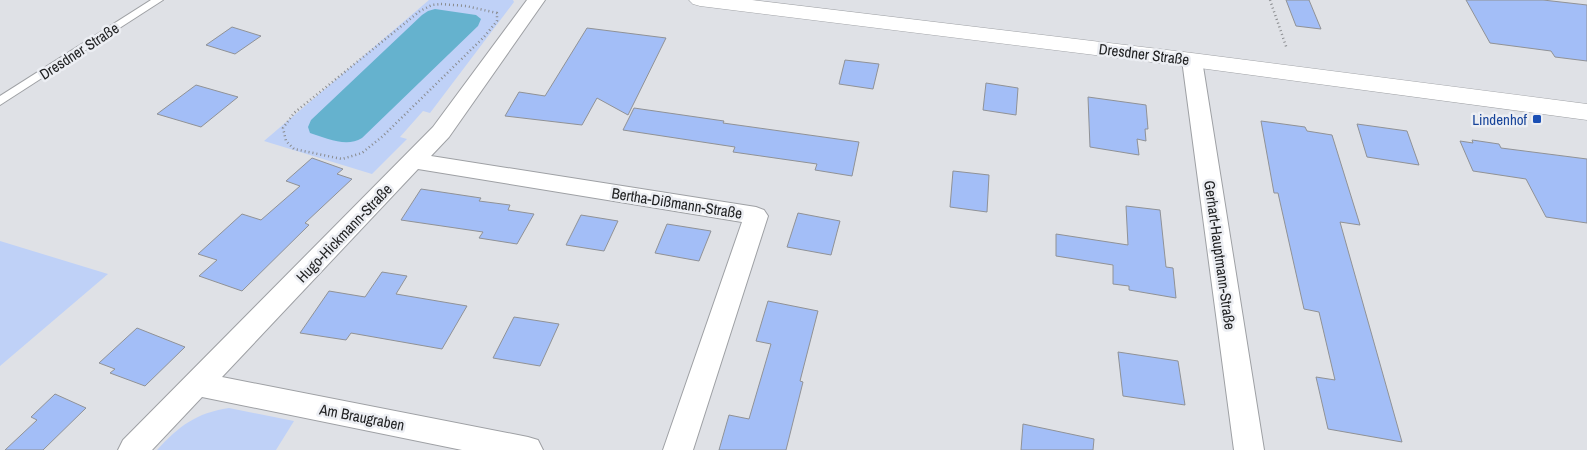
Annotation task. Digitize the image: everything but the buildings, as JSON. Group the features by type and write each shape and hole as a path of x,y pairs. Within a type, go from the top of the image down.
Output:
{"main road":[{"name":"Dresdner Straße","path":"700,0 741,2 1587,112"}],"street":[{"name":"Hugo-Hickmann-Straße","path":"133,450 441,132 536,0"},
{"name":"Gerhart-Hauptmann-Straße","path":"1192,60 1249,450"},
{"name":"Bertha-Dißmann-Straße","path":"413,161 756,216 678,450"},
{"name":"Am Braugraben","path":"197,384 528,450"}],"lane":[{"name":"Dresdner Straße","path":"0,102 158,0"}],"path":[{"path":"466,6 470,0"},
{"path":"1270,0 1295,74"},
{"path":"432,4 466,6 497,13 497,21 484,37 383,136 362,153 342,159 294,149 286,141 283,128 294,113 420,11 432,4"}],"shaded area":[{"path":"429,0 513,0 514,2 430,113 423,111 400,137 407,139 372,174 264,141"},
{"path":"435,9 476,15 481,19 478,26 362,138 356,141 343,142 310,133 308,127 311,120 422,15"},
{"path":"0,241 108,274 0,366"},
{"path":"229,408 294,421 276,450 157,450 181,427 189,422 207,413"}],"place":[{"name":"Lindenhof","path":"1537,119"}]}
